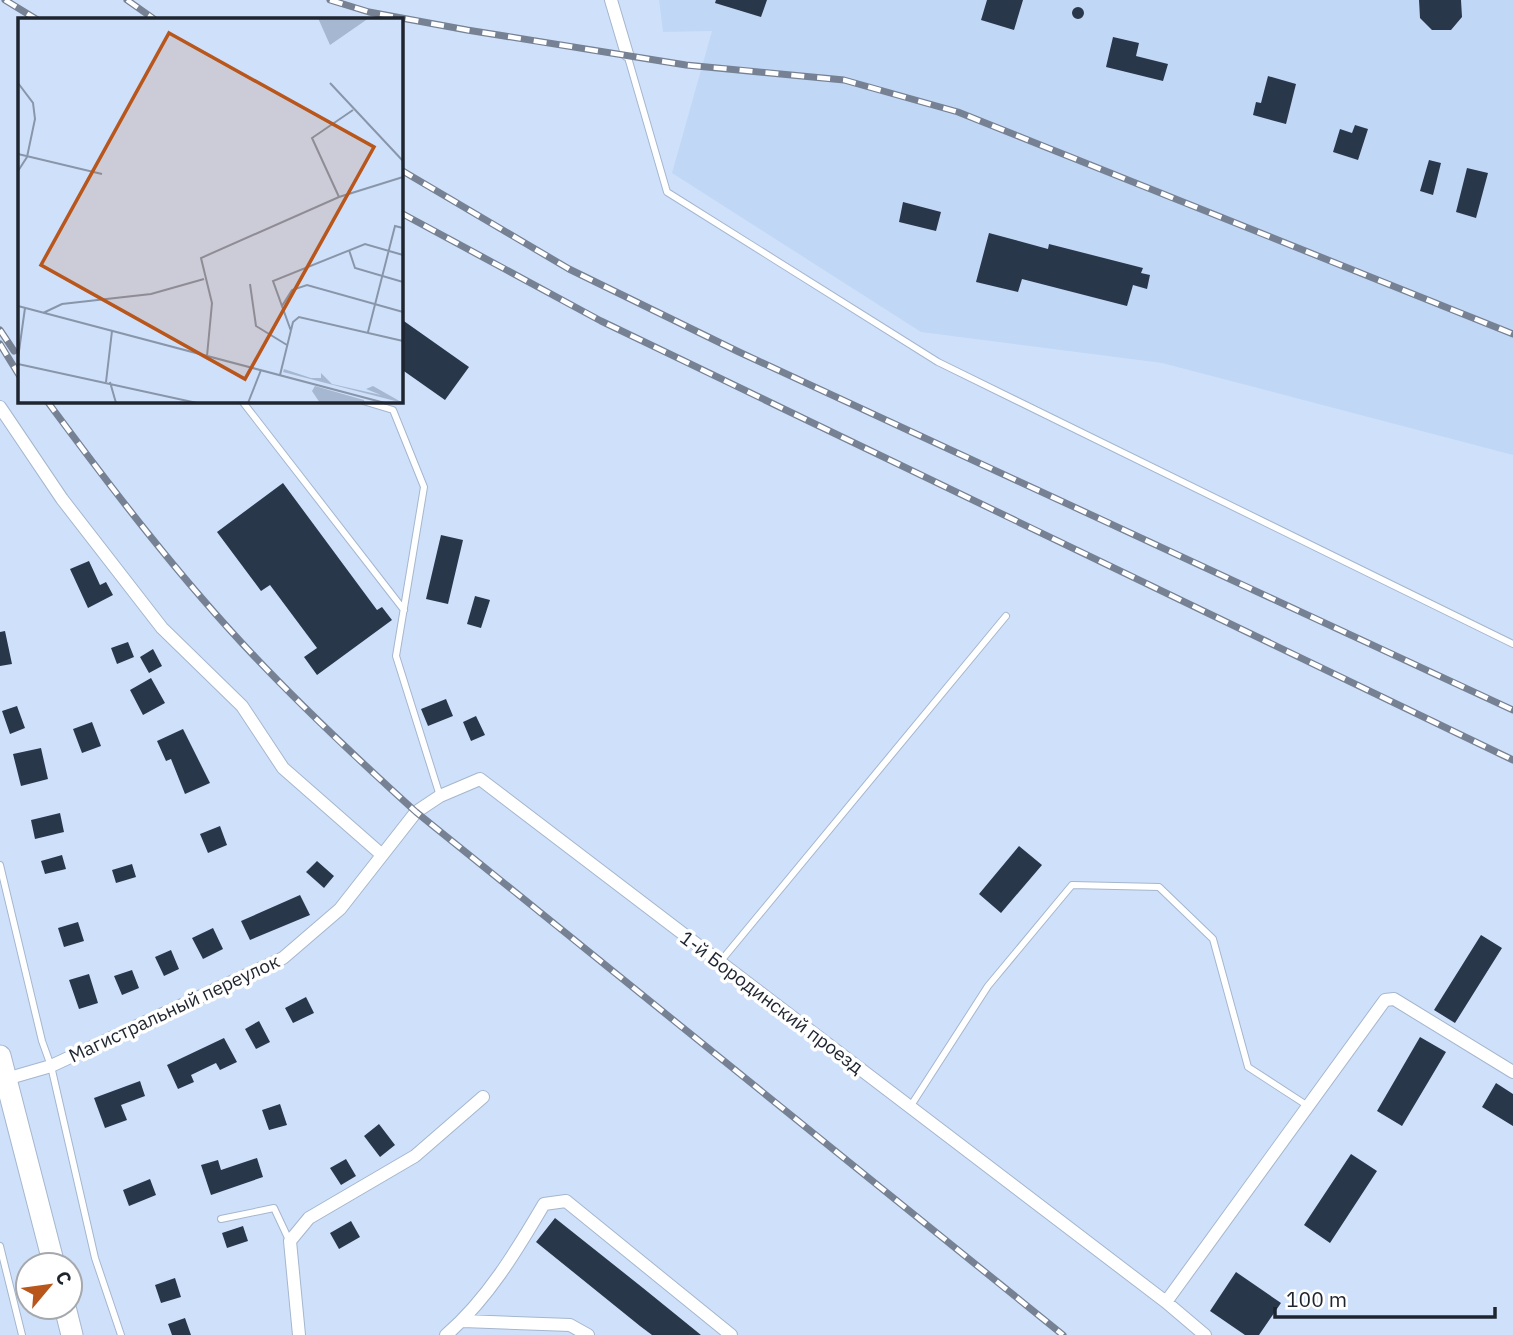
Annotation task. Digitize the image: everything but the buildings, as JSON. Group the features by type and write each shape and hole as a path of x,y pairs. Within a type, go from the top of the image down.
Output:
{"main road":[{"path":"0,1056 50,1251"}],"street":[{"path":"611,0 627,54"},
{"path":"0,407 62,499 162,628 242,706 283,768 382,855"},
{"name":"1-й Бородинский проезд","path":"382,855 410,818 440,796 480,779 1166,1302 1205,1335"},
{"name":"Магистральный переулок","path":"6,1079 51,1066 283,958 340,909 382,855"},
{"path":"1166,1302 1385,1000 1394,999 1513,1072"},
{"path":"299,1335 290,1241 309,1218 415,1156 483,1097"},
{"path":"446,1335 463,1321 517,1251 544,1204 565,1200 731,1335"},
{"path":"463,1321 569,1325 588,1335"}],"lane":[{"path":"627,54 667,192 938,362 1513,644"},
{"path":"243,402 404,610"},
{"path":"366,402 393,410 424,487 396,656 440,796"},
{"path":"720,962 1006,616"},
{"path":"0,865 42,1041 51,1066 95,1258 121,1335"},
{"path":"910,1107 988,986 1072,886 1159,887 1213,939 1248,1068 1308,1107"},
{"path":"221,1219 274,1208 290,1241"},
{"path":"0,1246 22,1335"}],"shaded area":[{"path":"659,0 1513,0 1513,455 1162,363 921,332 672,173 712,31 663,32"}],"railway":[{"path":"5,0 34,18"},
{"path":"127,0 153,18"},
{"path":"330,0 369,12 402,18"},
{"path":"402,18 686,65 844,80 958,112 1513,334"},
{"path":"402,171 569,269 739,352 1513,710"},
{"path":"402,214 601,321 1513,760"},
{"path":"0,330 14,351"},
{"path":"0,344 18,373"},
{"path":"48,402 147,532 227,627 294,697 395,793 1063,1335"}]}
